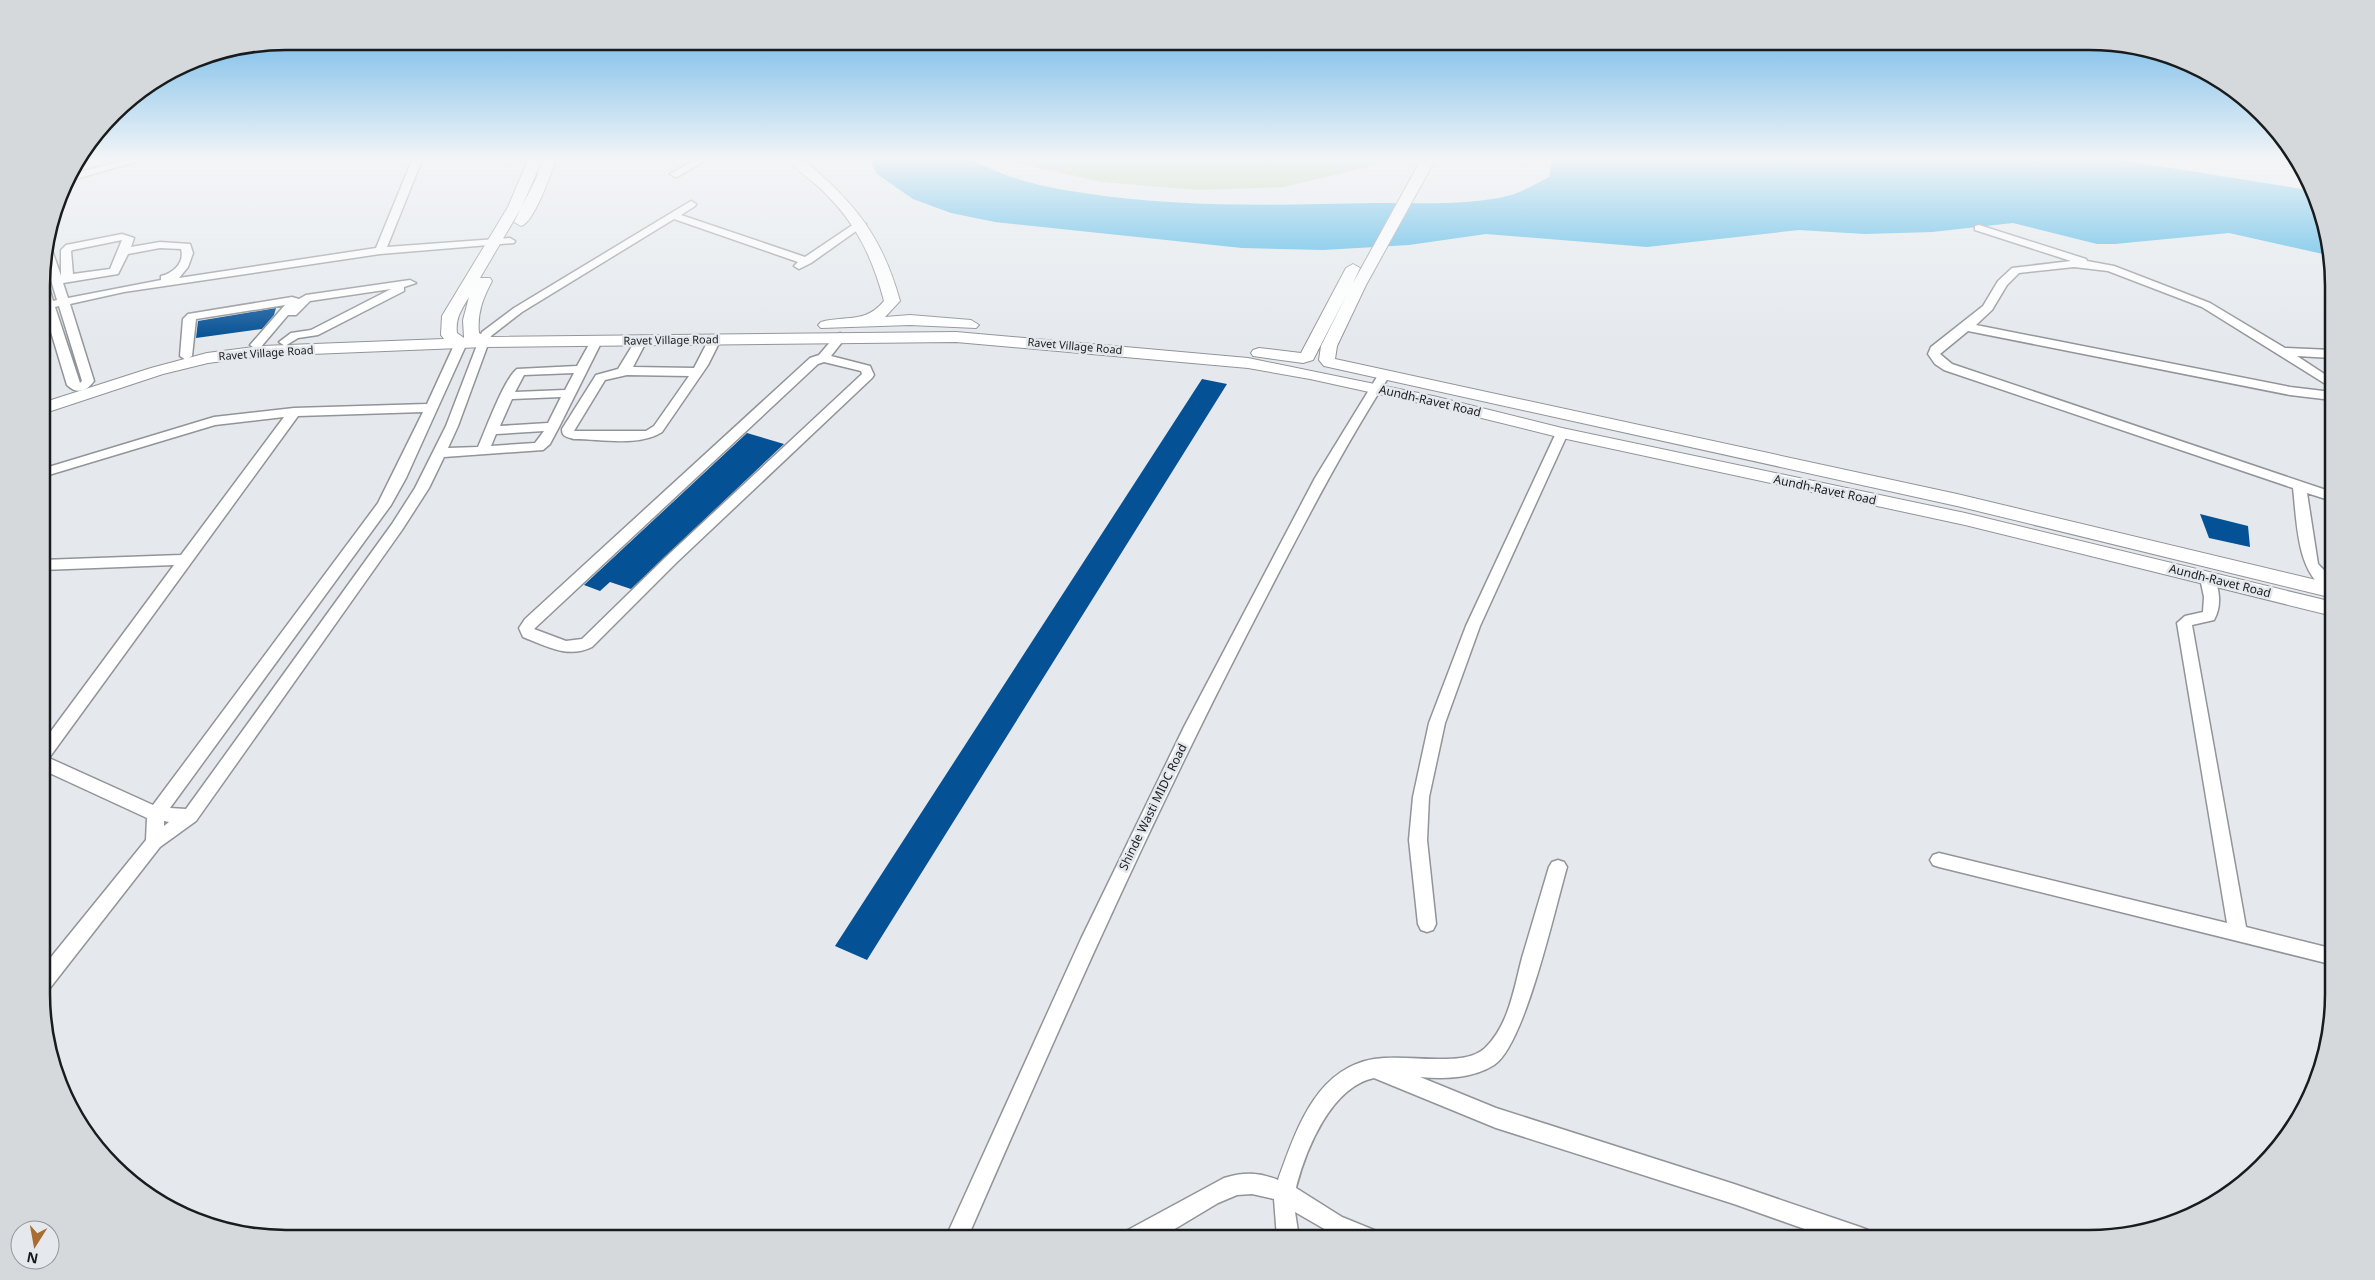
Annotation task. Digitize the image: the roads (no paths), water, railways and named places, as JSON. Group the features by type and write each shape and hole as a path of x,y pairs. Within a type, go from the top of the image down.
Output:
{"main road":[{"path":"470,338 448,324 450,316 507,220"},
{"path":"470,338 470,312 475,298 522,220"},
{"path":"858,220 887,276 915,320 927,324 924,333 920,337"},
{"path":"1384,220 1352,284 1329,346 1329,372 1311,376 1297,366 1305,358 1352,284 1391,220"},
{"path":"850,330 883,312 891,304 887,276"},
{"name":"Ravet Village Road","path":"50,398 183,364 234,354 262,351 470,338 596,341 715,339 850,330 915,320 1305,358 1318,356 1329,361"},
{"name":"Ravet Village Road","path":"50,405 83,391 186,356 261,344 850,330"},
{"name":"Ravet Village Road","path":"850,330 856,339 920,337 1004,339 1248,363 1311,376"},
{"name":"Aundh-Ravet Road","path":"1329,361 1379,382 1433,400 1562,434 1964,520 2325,607"},
{"name":"Aundh-Ravet Road","path":"1311,376 1379,382 1957,500 2325,589"}],"street":[{"path":"380,250 392,220"},
{"path":"154,842 156,814 368,526 392,490 432,408 470,338 664,220"},
{"path":"685,220 803,263 862,224"},
{"path":"1978,228 2092,265"},
{"path":"50,308 73,385 83,391 88,381 63,301 62,279 66,250 70,247 127,237 129,238 114,272"},
{"path":"50,305 124,289 380,250 510,241"},
{"path":"62,279 114,272 122,274 126,284 172,277 181,272 188,253 186,246 171,244 124,251"},
{"path":"52,259 62,279"},
{"path":"2325,379 2228,317 2184,295 2110,268 2092,265 2074,264 2016,270 2002,282 1988,308 1967,327 1935,350 1934,354 1948,368 2325,496"},
{"path":"261,344 306,298 410,283 314,333 295,335 286,342"},
{"path":"186,356 189,319 192,316 292,300 294,302 261,344"},
{"path":"1967,327 2290,391 2325,395"},
{"path":"823,358 866,369 869,372 868,375 671,560 581,648 572,648 528,633 526,628 530,623 814,361 823,358 850,330"},
{"path":"50,973 154,842 190,816 397,527 422,488 439,452 470,338"},
{"path":"640,340 624,371 619,375 600,378 568,429 568,433 574,435 640,436 650,434 658,429 697,372 715,339"},
{"path":"439,452 538,447 545,441 596,341"},
{"path":"2283,352 2325,354"},
{"path":"482,451 514,378 521,372 582,369"},
{"path":"624,371 697,372"},
{"name":"Shinde Wasti MIDC Road","path":"960,1230 1050,1026 1151,811 1286,544 1379,382"},
{"path":"506,396 570,393"},
{"path":"50,471 199,425 294,412 432,408"},
{"path":"50,745 294,412"},
{"path":"491,430 552,427"},
{"path":"1427,924 1418,840 1421,797 1437,723 1473,626 1562,434"},
{"path":"2299,487 2311,564 2316,572 2325,580"},
{"path":"368,526 397,527"},
{"path":"50,565 187,560"},
{"path":"2207,578 2213,598 2209,616 2190,618 2184,623 2238,934"},
{"path":"50,766 156,814 190,816"},
{"path":"1939,860 2325,955"},
{"path":"1287,1230 1284,1193 1306,1133 1331,1091 1348,1076 1373,1069 1465,1066 1486,1059 1501,1043 1513,1022 1558,867"},
{"path":"1373,1069 1496,1118 1715,1188 1837,1230"},
{"path":"1151,1230 1168,1222 1223,1187 1242,1183 1265,1184 1284,1193 1344,1230"}],"water":[{"path":"984,220 2315,220 2323,254 2229,233 2097,244 2013,223 1932,232 1865,234 1799,230 1647,247 1486,234 1409,245 1323,250 1242,248"}]}
